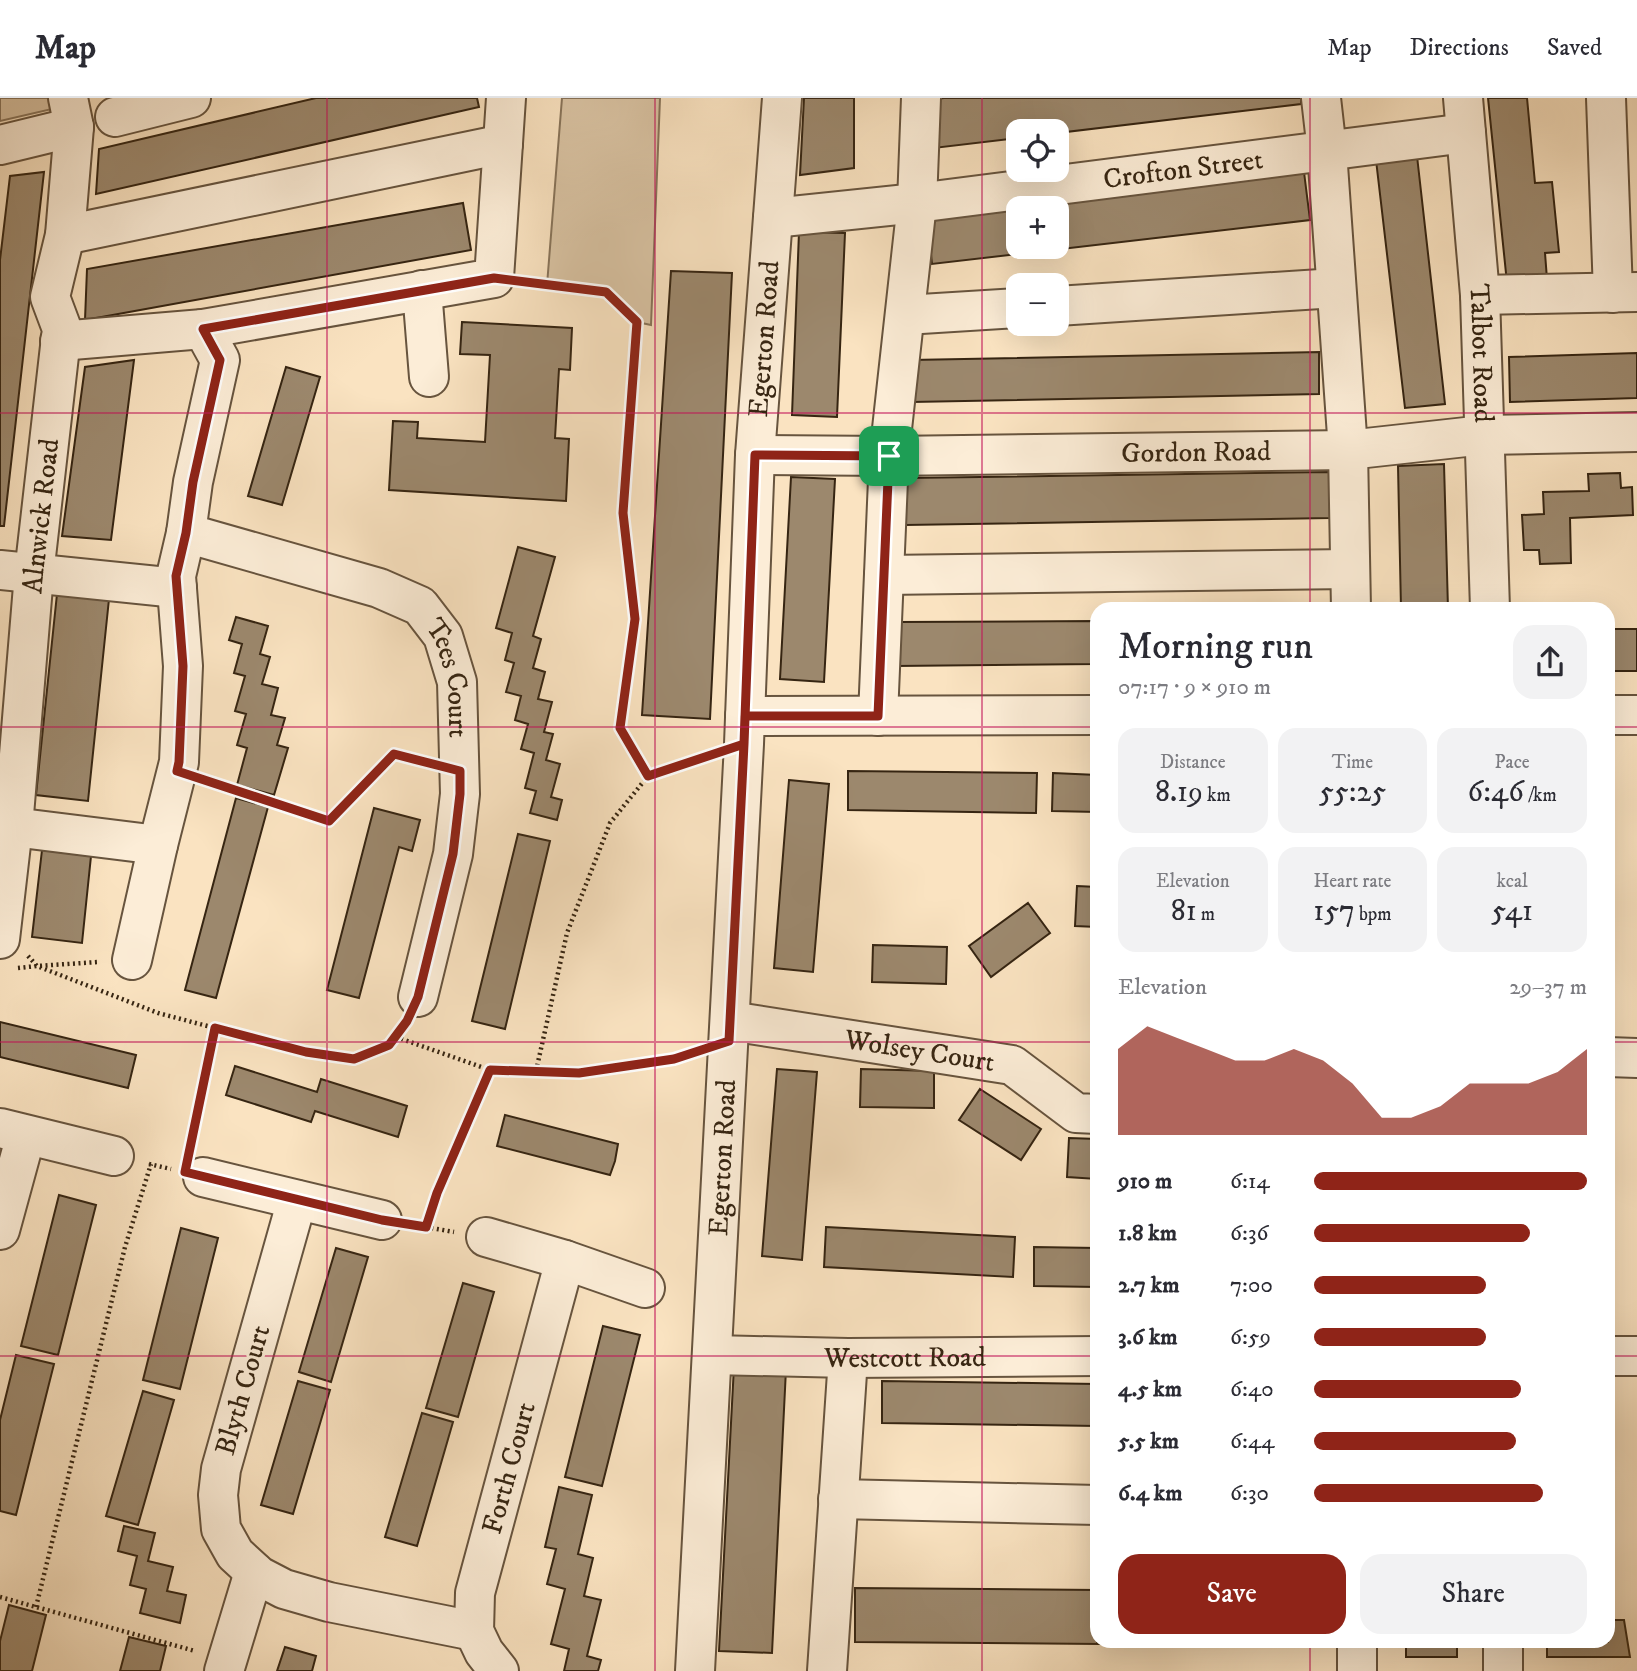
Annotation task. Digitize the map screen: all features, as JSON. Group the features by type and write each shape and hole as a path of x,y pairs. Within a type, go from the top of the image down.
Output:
{"street":[{"path":"115,117 191,98"},
{"path":"60,341 203,329 494,278 506,98"},
{"name":"Egerton Road","path":"695,1671 745,730 755,455 782,98"},
{"path":"878,716 889,456 916,203 920,98"},
{"path":"1321,98 1348,450 1351,602"},
{"path":"1480,295 1625,293 1606,98"},
{"path":"0,145 71,112"},
{"name":"Alnwick Road","path":"11,951 17,572 62,329 50,297 65,235 71,112"},
{"name":"Crofton Street","path":"773,218 916,203 1326,151 1465,116"},
{"name":"Talbot Road","path":"1465,116 1480,295 1490,602"},
{"path":"65,235 503,144"},
{"path":"1069,305 1336,288"},
{"path":"422,290 429,377"},
{"path":"905,316 1006,309"},
{"path":"132,960 179,762 183,666 176,576 186,533 193,482 220,360 203,329"},
{"name":"Gordon Road","path":"755,455 889,456 1348,450 1484,435 1637,432"},
{"name":"Tees Court","path":"186,533 379,588 420,606 443,636 457,682 460,794 453,854 418,997"},
{"path":"884,575 1350,569"},
{"path":"17,572 177,588"},
{"path":"745,730 878,716 1090,715"},
{"path":"1615,715 1637,715"},
{"path":"13,827 158,845"},
{"name":"Wolsey Court","path":"729,1031 1012,1065 1076,1113 1090,1114"},
{"path":"1615,1057 1637,1058"},
{"path":"0,1230 13,1131 133,1160"},
{"path":"194,1175 382,1220"},
{"name":"Blyth Court","path":"297,1200 221,1468 218,1495 221,1529 235,1555 259,1576 284,1589 474,1631"},
{"path":"486,1237 565,1260 645,1288"},
{"name":"Forth Court","path":"474,1631 475,1594 565,1260"},
{"name":"Westcott Road","path":"713,1355 848,1358 1090,1356"},
{"path":"1615,1356 1637,1356"},
{"path":"827,1671 848,1358"},
{"path":"838,1499 1090,1505"},
{"path":"225,1666 254,1572"},
{"path":"474,1631 484,1652 499,1671"},
{"path":"1357,1648 1357,1671"},
{"path":"1503,1648 1503,1671"}],"path":[{"path":"494,278 606,292 637,322 623,513 635,619 620,728 648,776"},
{"path":"536,1071 567,933 610,823 648,776 745,730"},
{"path":"177,771 329,821 394,754 460,771"},
{"path":"11,951 37,967 158,1013 306,1052 354,1059 389,1045 407,1021 418,997"},
{"path":"11,951 37,967 132,960"},
{"path":"36,1607 125,1247 133,1160 194,1175 215,1028"},
{"path":"396,1037 490,1070 579,1073 674,1059 729,1031"},
{"path":"382,1220 426,1227 437,1193 490,1070"},
{"path":"0,1597 225,1666"}],"shaded area":[{"path":"0,98 52,98 52,109 0,121"},
{"path":"562,98 660,98 651,325 637,322 606,292 547,285"}],"building":[{"path":"316,98 477,98 479,107 96,194 99,149"},
{"path":"804,98 854,98 854,168 800,175"},
{"path":"1301,98 1301,104 1069,132 1069,119 1006,119 1006,139 934,148 928,100"},
{"path":"1488,98 1527,98 1535,183 1552,182 1559,252 1545,253 1547,279 1507,283"},
{"path":"1417,156 1445,404 1405,408 1376,160"},
{"path":"44,172 4,526 0,526 0,260 10,176"},
{"path":"1304,172 1310,220 1069,248 1069,200"},
{"path":"463,203 471,250 85,320 87,269"},
{"path":"1006,208 1006,255 932,264 927,217"},
{"path":"799,232 845,233 837,417 792,415"},
{"path":"671,271 732,273 710,719 642,715"},
{"path":"462,322 572,328 570,370 559,369 555,438 569,439 566,501 389,490 393,421 418,422 417,438 485,442 490,355 460,354"},
{"path":"1319,352 1319,394 912,402 911,360"},
{"path":"1637,353 1637,398 1510,402 1509,357"},
{"path":"134,360 111,540 62,536 85,367"},
{"path":"286,367 320,377 282,505 248,496"},
{"path":"1444,464 1448,602 1401,602 1398,466"},
{"path":"1329,472 1330,518 905,525 904,478"},
{"path":"1620,473 1621,488 1632,487 1633,515 1570,518 1571,563 1540,564 1539,550 1524,550 1522,515 1544,514 1543,492 1589,491 1588,474"},
{"path":"791,477 835,479 824,682 780,679"},
{"path":"518,547 555,557 533,636 541,639 533,668 545,672 538,699 552,702 544,732 553,734 546,760 560,764 551,797 562,800 557,820 530,813 536,791 525,788 534,753 521,749 528,724 515,720 521,696 506,692 514,663 505,660 512,633 496,628"},
{"path":"57,594 109,599 88,801 36,795"},
{"path":"236,617 268,626 260,654 270,657 262,684 278,688 271,715 285,718 277,745 288,748 274,795 237,785 247,748 237,745 246,714 235,711 245,676 234,673 242,644 229,640"},
{"path":"1090,621 1090,664 896,666 896,622"},
{"path":"1615,629 1637,629 1637,671 1615,671"},
{"path":"848,771 1037,773 1036,813 848,810"},
{"path":"1053,773 1090,775 1090,812 1052,811"},
{"path":"789,780 829,784 813,972 774,968"},
{"path":"236,798 268,807 216,998 185,990"},
{"path":"374,808 420,820 412,851 399,847 359,998 327,990"},
{"path":"518,834 550,841 505,1029 472,1021"},
{"path":"42,850 91,856 82,943 32,937"},
{"path":"1077,886 1090,887 1090,927 1075,926"},
{"path":"1028,903 1050,933 991,977 969,946"},
{"path":"873,945 947,947 946,984 872,982"},
{"path":"0,1022 136,1055 128,1088 0,1057"},
{"path":"235,1066 317,1092 321,1079 407,1106 398,1137 315,1111 311,1122 226,1095"},
{"path":"777,1069 817,1072 802,1260 762,1256"},
{"path":"861,1069 934,1071 934,1108 860,1107"},
{"path":"980,1089 1041,1129 1021,1160 959,1120"},
{"path":"505,1115 618,1144 610,1175 497,1146"},
{"path":"1069,1138 1090,1139 1090,1179 1067,1177"},
{"path":"59,1195 96,1205 58,1355 21,1346"},
{"path":"826,1227 1015,1237 1013,1277 824,1267"},
{"path":"181,1228 218,1238 180,1389 143,1380"},
{"path":"1034,1247 1090,1248 1090,1287 1034,1286"},
{"path":"336,1248 368,1257 331,1382 299,1372"},
{"path":"463,1283 494,1292 458,1417 426,1408"},
{"path":"603,1326 640,1335 602,1486 565,1477"},
{"path":"16,1355 54,1364 16,1515 0,1511 0,1420"},
{"path":"734,1366 786,1369 772,1653 719,1651"},
{"path":"298,1381 330,1390 293,1514 261,1505"},
{"path":"882,1381 1090,1384 1090,1426 882,1423"},
{"path":"143,1391 174,1400 138,1525 106,1516"},
{"path":"422,1413 453,1422 417,1546 385,1537"},
{"path":"559,1487 592,1495 578,1554 593,1558 584,1596 601,1600 587,1656 601,1660 598,1671 564,1671 569,1649 551,1644 565,1589 547,1584 556,1549 545,1547"},
{"path":"124,1526 155,1533 148,1561 173,1567 167,1591 186,1595 180,1623 140,1613 146,1589 130,1585 137,1556 118,1551"},
{"path":"855,1588 1090,1590 1090,1644 855,1642"},
{"path":"9,1605 46,1615 32,1671 0,1671 0,1641"},
{"path":"1615,1620 1624,1620 1630,1657 1547,1657 1547,1648 1615,1648"},
{"path":"129,1637 166,1646 160,1671 120,1671"},
{"path":"285,1647 316,1656 312,1671 277,1671"},
{"path":"1406,1648 1457,1648 1457,1657 1406,1657"}],"route":[{"path":"889,456 755,455 744,744 729,1041 674,1059 579,1073 490,1070 437,1193 426,1227 382,1220 185,1172 215,1028 306,1052 354,1059 389,1045 407,1021 418,997 453,854 460,794 460,771 394,754 329,821 177,771 183,666 176,576 186,533 193,482 220,360 203,329 494,278 606,292 637,322 623,513 635,619 620,728 648,776 744,744 745,716 878,716 889,456"}]}
